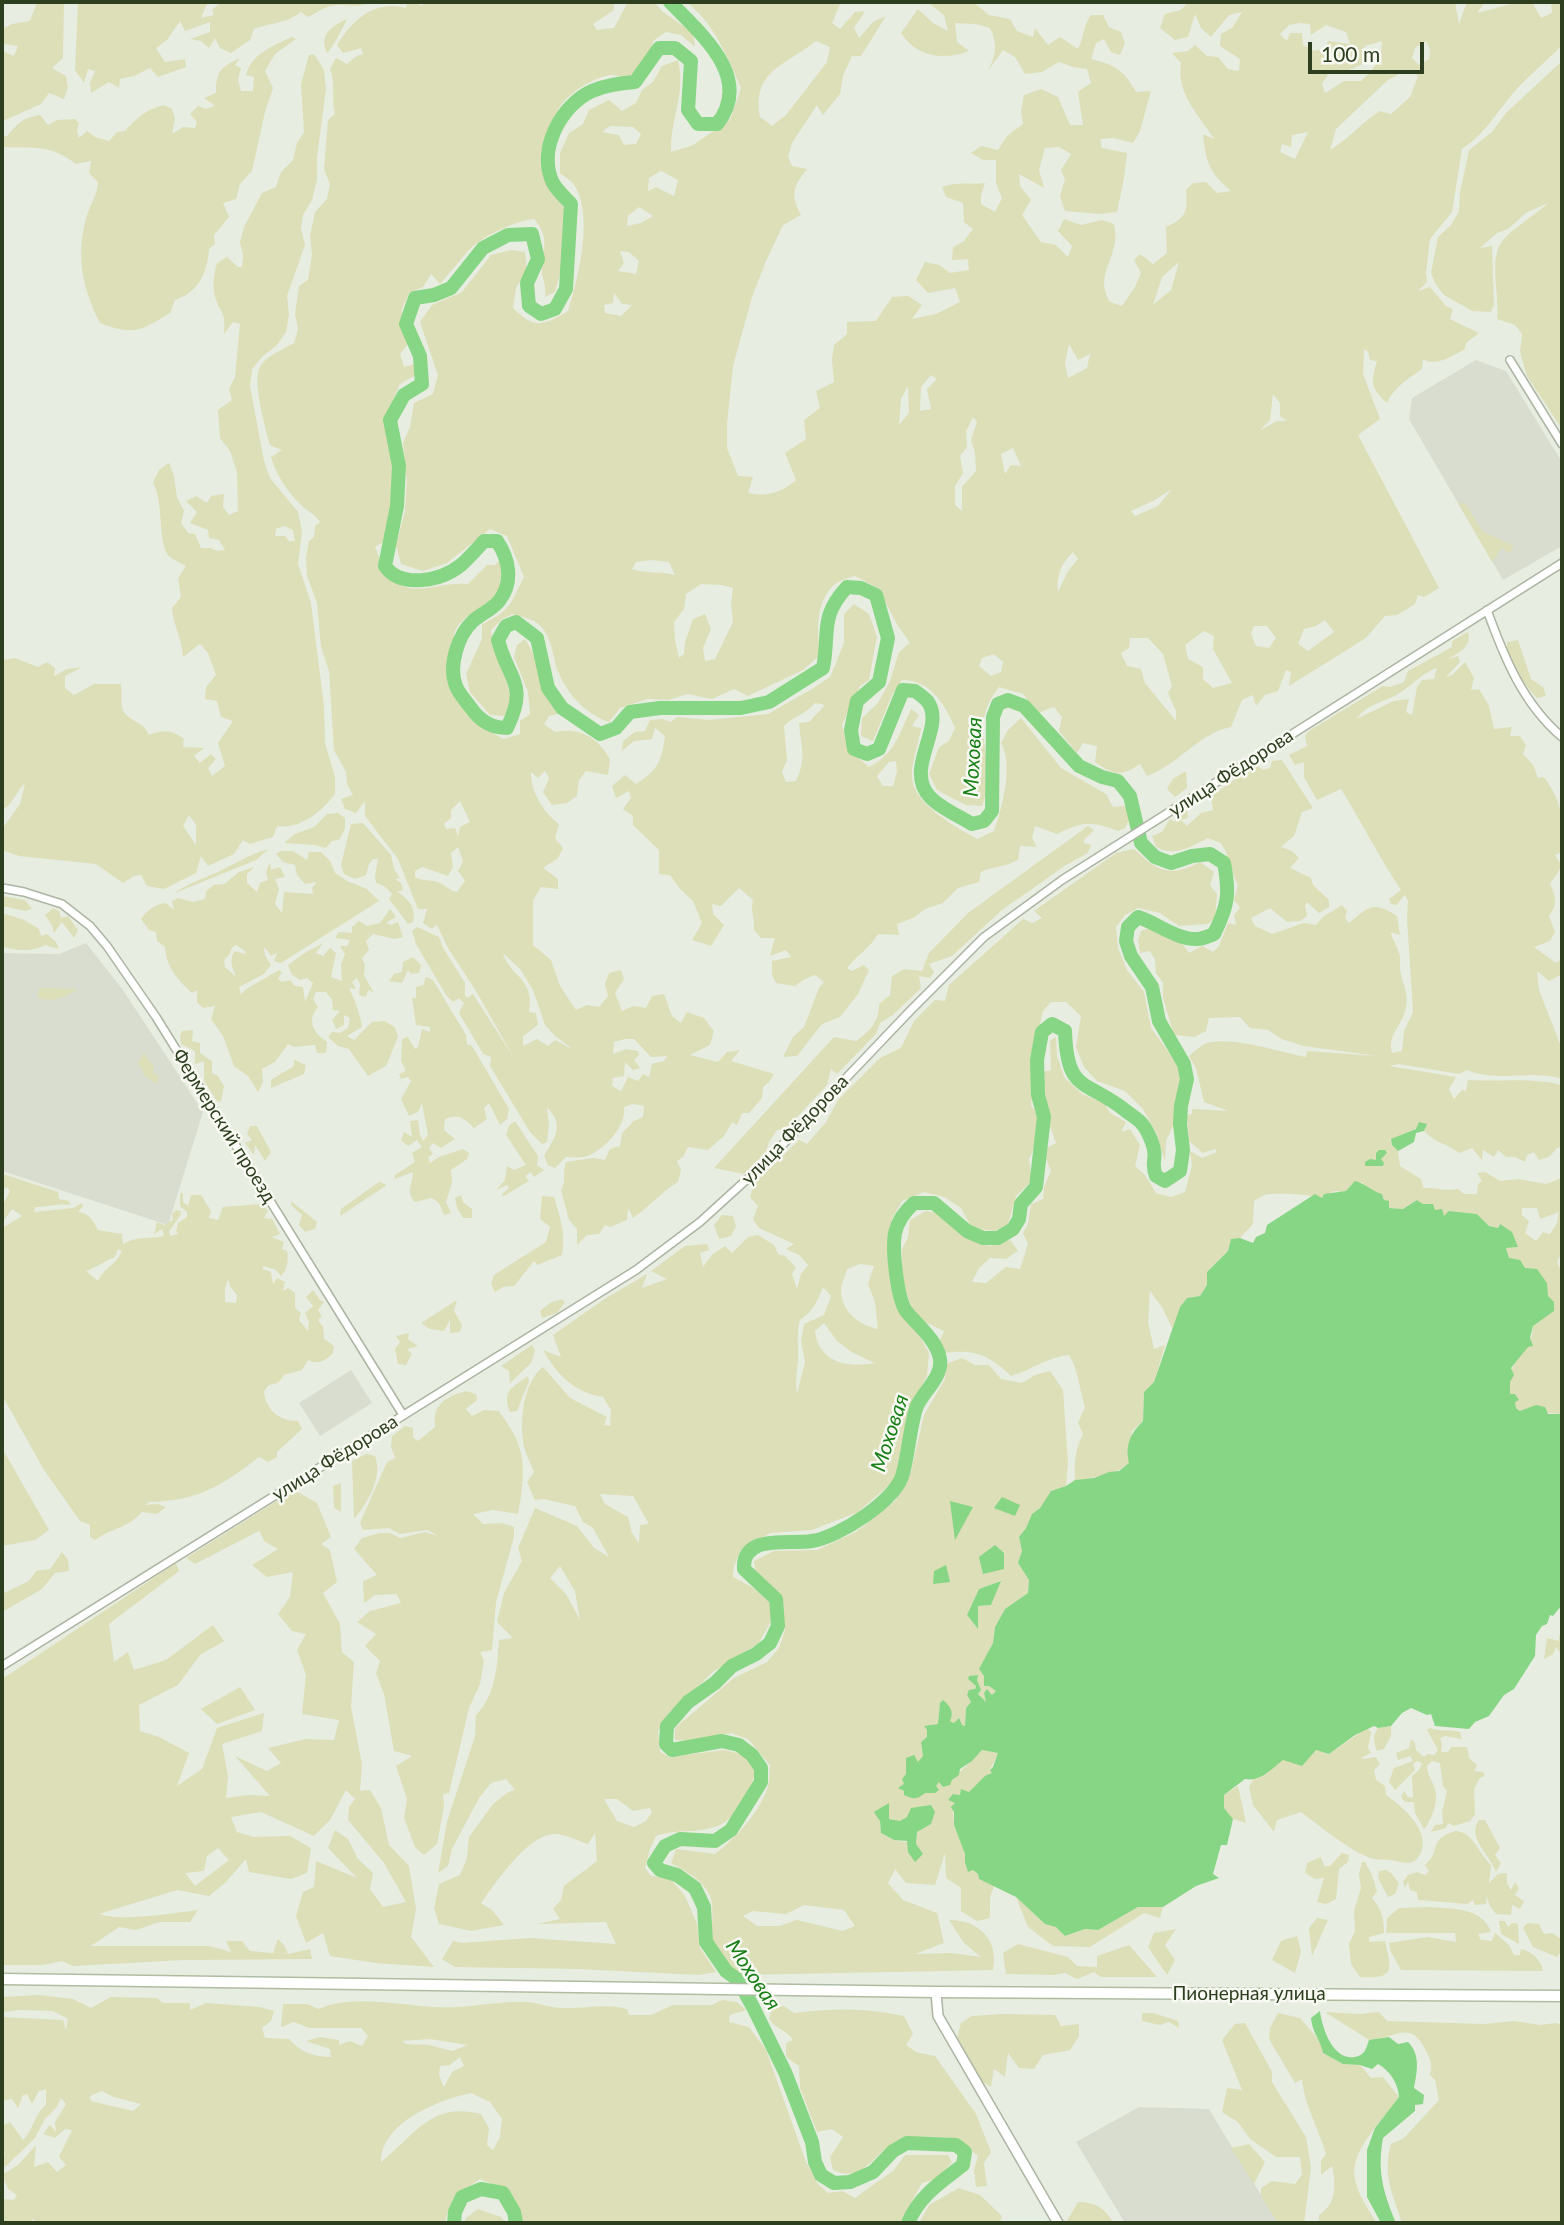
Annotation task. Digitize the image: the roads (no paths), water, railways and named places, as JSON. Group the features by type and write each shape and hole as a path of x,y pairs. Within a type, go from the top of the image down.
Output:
{"main road":[{"name":"Пионерная улица","path":"2,1979 700,1990 1562,1996"}],"street":[{"path":"1510,360 1562,444"},
{"name":"улица Фёдорова","path":"2,1666 636,1270 700,1222 766,1162 910,1010 984,937 1062,880 1562,563"},
{"path":"1488,610 1504,657 1542,718 1562,737"},
{"name":"Фермерский проезд","path":"2,888 62,904 90,926 107,946 170,1039 403,1415"},
{"path":"936,1992 938,2016 1058,2223"}],"waterway":[{"name":"Моховая","path":"670,2 708,43 727,74 730,90 727,107 717,124 698,124 688,110 691,61 675,48 659,48 635,82 603,87 581,98 562,118 555,130 548,157 553,183 571,204 566,289 555,309 541,314 529,306 527,283 538,259 532,234 508,235 483,248 451,288 434,295 415,298 406,324 420,356 422,384 404,395 390,420 399,466 397,506 385,566 401,578 432,578 453,571 484,541 497,541 507,563 508,578 504,594 494,607 473,621 459,642 453,669 459,692 482,720 496,727 507,728 516,701 516,691 498,640 506,626 516,622 537,638 548,688 562,708 600,734 616,728 630,712 660,708 741,708 769,702 823,668 827,626 832,607 847,587 861,588 876,595 888,638 879,682 857,701 851,730 854,749 867,754 879,749 903,690 915,691 928,702 932,712 932,724 922,761 923,786 934,801 950,812 972,824 984,821 992,811 993,717 998,704 1008,700 1024,706 1079,766 1118,781 1130,796 1141,843 1155,857 1171,863 1210,854 1224,863 1227,883 1225,907 1214,934 1190,939 1138,917 1128,927 1126,941 1131,956 1152,987 1159,1021 1184,1064 1187,1079 1181,1106 1183,1150 1180,1171 1165,1181 1156,1176 1153,1147 1141,1123 1112,1101 1081,1083 1075,1076 1070,1066 1065,1031 1052,1024 1042,1032 1037,1060 1038,1095 1044,1117 1036,1187 1021,1204 1019,1219 1013,1229 998,1238 983,1238 967,1231 934,1203 914,1203 902,1216 896,1228 895,1261 903,1305 935,1345 940,1359 939,1371 917,1406 905,1466 898,1484 879,1505 837,1532 812,1541 769,1543 751,1550 745,1558 744,1569 776,1599 778,1626 770,1643 756,1654 732,1666 715,1683 688,1702 667,1726 666,1744 672,1750 722,1741 739,1745 752,1755 761,1768 761,1782 731,1830 715,1841 680,1839 665,1846 654,1863 660,1870 677,1875 695,1888 704,1907 706,1942 726,1971 738,1980 753,2007 785,2072 812,2142 815,2162 821,2175 834,2183 850,2182 873,2172 893,2151 907,2143 956,2145 965,2152 963,2165 924,2197 908,2223"},
{"name":"Моховая","path":"454,2223 455,2212 462,2197 481,2189 503,2193 514,2212 516,2223"}]}
